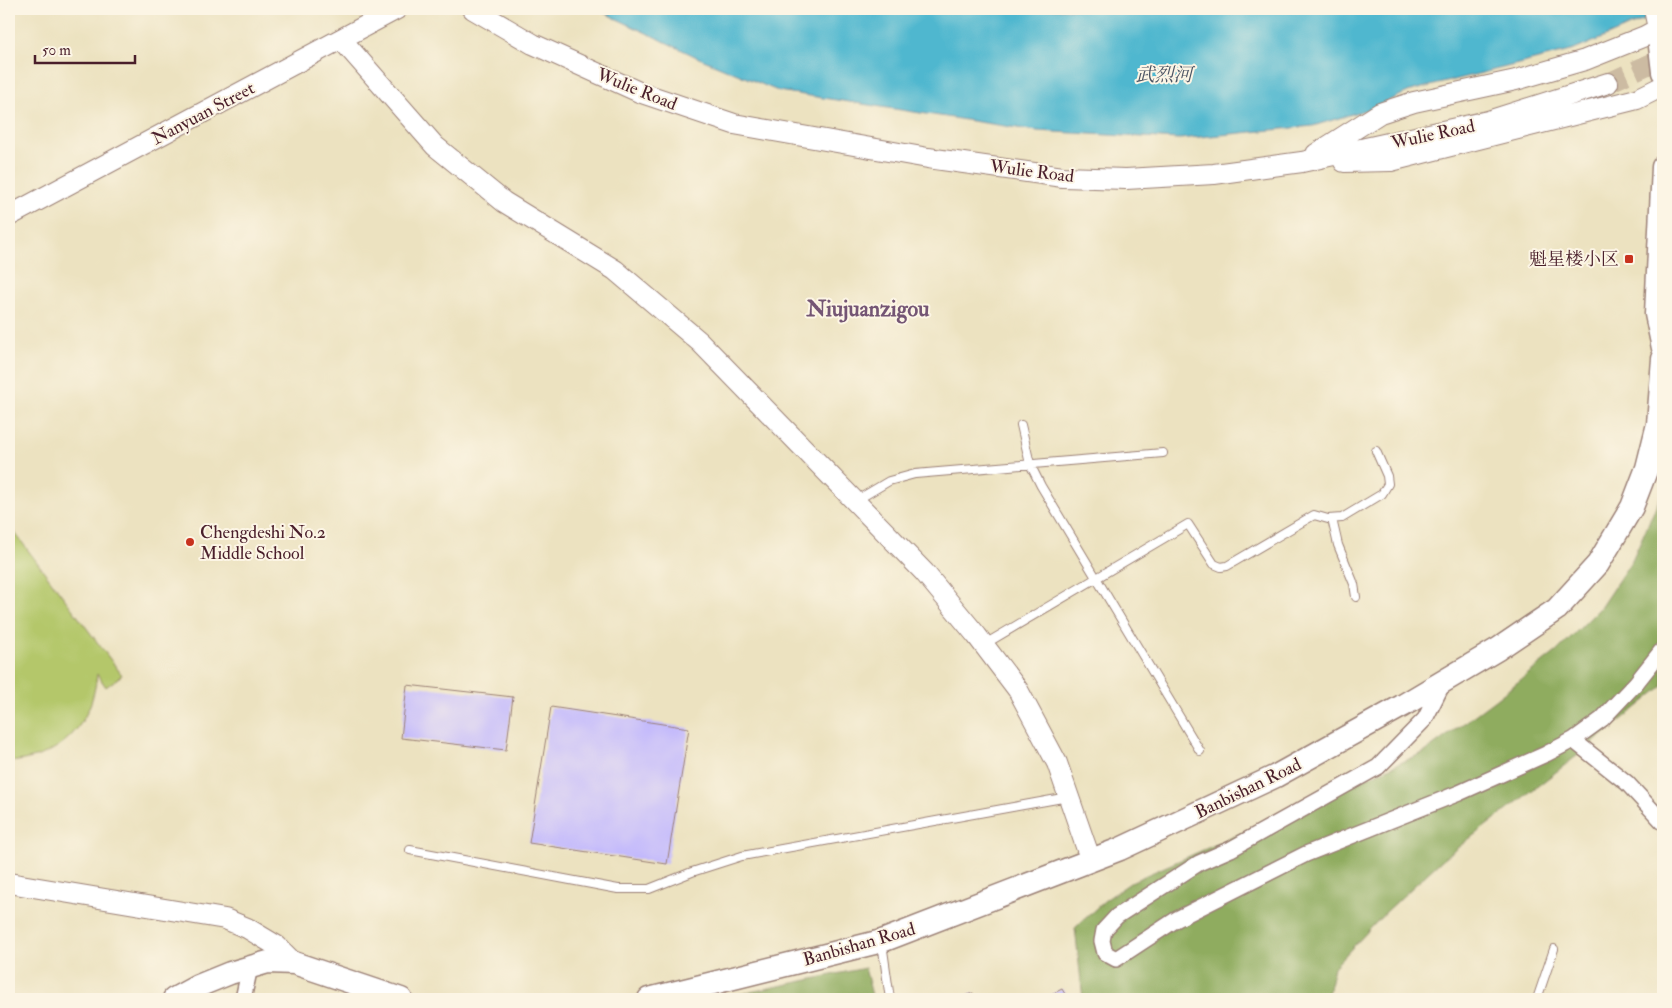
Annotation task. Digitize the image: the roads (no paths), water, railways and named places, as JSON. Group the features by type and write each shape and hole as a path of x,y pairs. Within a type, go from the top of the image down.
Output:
{"main road":[{"name":"Nanyuan Street","path":"9,216 397,9"},
{"name":"Wulie Road","path":"473,9 533,44 639,92 734,124 928,158 1063,177 1126,179 1214,174 1302,162 1488,121 1608,83"},
{"path":"1302,162 1380,113 1414,102 1516,80 1585,60 1646,36 1658,21"},
{"path":"1658,21 1663,72"},
{"path":"341,39 435,146 504,202 614,270 700,342 924,572 1018,690 1057,763 1090,861"},
{"path":"1302,162 1391,161 1637,99 1663,86"},
{"path":"1663,167 1656,314 1663,348"},
{"name":"Banbishan Road","path":"649,999 882,941 1120,849 1276,776 1498,649 1557,609 1598,564 1632,507 1647,468 1658,424 1663,359"},
{"path":"9,883 225,919 248,928 277,946 294,963"},
{"path":"174,999 230,972 268,962 294,963 401,999"}],"street":[{"path":"1444,681 1425,720 1378,767 1231,848 1199,863 1117,916 1104,930 1102,941 1105,953 1116,959 1177,919 1306,854 1459,793 1573,740 1602,720 1636,683 1663,649"},
{"path":"1573,740 1627,782 1663,822"},
{"path":"243,999 250,966"}],"lane":[{"path":"1020,425 1030,464 1041,486 1200,751"},
{"path":"984,645 1188,524 1214,564 1227,566 1314,515 1332,519 1342,518 1382,494 1388,484 1388,476 1376,451"},
{"path":"856,502 889,481 914,474 1162,453"},
{"path":"1332,519 1338,545 1354,584 1356,597"},
{"path":"410,850 618,890 650,889 692,872 742,856 1068,797"},
{"path":"882,941 890,999"},
{"path":"1536,999 1554,949"}],"water":[{"name":"武烈河","path":"596,9 1663,9 1663,12 1574,50 1410,91 1372,108 1313,126 1179,139 1037,131 778,91 699,58"}],"tunnel":[{"path":"1608,83 1663,58"}],"place":[{"name":"魁星楼小区","path":"1629,259"},
{"name":"Chengdeshi No.2 Middle School","path":"190,542"}],"district":[{"name":"Niujuanzigou","path":"868,308"}]}
